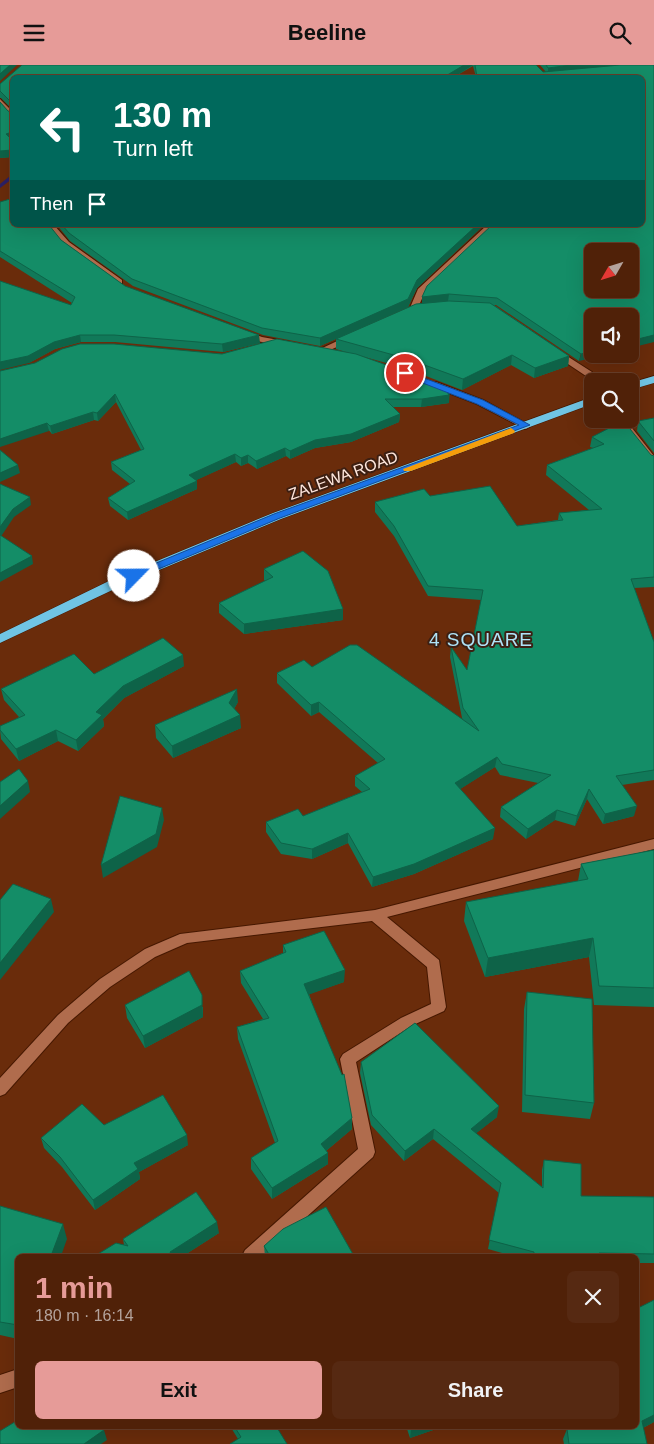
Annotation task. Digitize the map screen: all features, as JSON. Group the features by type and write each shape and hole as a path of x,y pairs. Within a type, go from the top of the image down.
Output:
{"highway":[{"path":"639,384 654,379"},
{"name":"ZALEWA ROAD","path":"0,639 116,583 277,516 584,403"}],"street":[{"path":"0,101 10,113"},
{"path":"52,227 66,244 129,290"},
{"path":"413,311 421,291 490,227"},
{"path":"237,331 260,339 294,346"},
{"path":"339,355 316,350 360,334"},
{"path":"260,347 276,342"},
{"path":"549,347 588,373"},
{"path":"426,381 480,402 526,425"},
{"path":"626,428 654,462"},
{"path":"0,1089 63,1019 105,983 150,953 185,938 375,915 654,844"},
{"path":"253,1254 367,1152 348,1059 406,1022 439,1007 434,964 375,915"},
{"path":"0,1384 15,1379"}],"building":[{"path":"0,65 10,65 0,74"},
{"path":"22,65 464,65 447,75 10,75"},
{"path":"475,65 536,65 543,72 620,65 654,65 654,335 639,339 639,308 584,308 584,353 581,354 497,298 449,294 422,297 427,286 490,227 645,227 645,75 477,75"},
{"path":"546,65 571,65 548,68"},
{"path":"10,75 10,101 0,91 0,84"},
{"path":"0,102 10,112 10,133 6,134 10,138 10,150 0,151"},
{"path":"10,199 10,227 51,227 61,240 125,286 259,335 222,344 114,335 80,335 54,342 28,356 0,362 0,281 71,305 75,297 0,251 0,202"},
{"path":"64,227 475,227 417,280 408,299 320,338 262,328 132,279 69,233"},
{"path":"449,301 490,303 569,356 535,368 512,355 463,379 408,359 336,339 416,304"},
{"path":"277,339 356,354 450,388 446,390 449,395 422,399 385,399 400,414 351,434 315,440 290,451 285,448 256,461 248,455 241,458 235,454 189,475 197,481 127,512 108,498 135,481 111,462 144,449 115,394 97,413 93,412 50,426 47,423 0,439 0,371 35,363 62,349 80,344 114,344 222,354"},
{"path":"654,418 654,441 639,422"},
{"path":"609,428 629,428 651,455 654,456 654,577 631,579 654,642 654,770 616,776 637,806 605,814 589,789 577,816 557,810 528,829 501,807 551,775 502,764 497,757 455,783 495,828 414,864 373,877 348,833 312,849 281,843 266,822 298,809 303,816 370,789 355,776 385,759 319,702 311,705 277,673 304,660 312,667 350,645 357,645 479,731 463,708 451,647 467,670 483,590 428,586 394,526 375,502 424,489 430,496 490,486 517,526 563,520 559,513 602,509 547,465 604,444 592,437"},
{"path":"0,450 18,465 0,473"},
{"path":"0,484 30,497 13,509 0,527"},
{"path":"0,535 32,556 0,573"},
{"path":"303,551 328,571 343,609 244,624 219,603 273,577 264,569"},
{"path":"163,638 183,655 123,686 96,712 102,715 76,740 56,730 16,749 0,730 0,726 25,715 1,689 74,654 94,674"},
{"path":"237,689 229,703 240,715 172,746 155,725"},
{"path":"19,769 28,781 0,806 0,782"},
{"path":"120,796 162,808 156,834 101,865"},
{"path":"654,850 654,988 599,986 593,938 488,958 466,902 588,879 581,864"},
{"path":"13,884 51,899 0,963 0,900"},
{"path":"324,931 345,970 304,984 342,1075 344,1074 352,1118 321,1144 328,1153 272,1188 251,1158 278,1141 237,1027 269,1018 240,971 286,952 283,945"},
{"path":"189,971 202,995 202,1005 143,1036 125,1005"},
{"path":"527,992 592,999 594,1103 525,1095"},
{"path":"415,1023 499,1106 471,1129 543,1188 544,1160 581,1164 581,1196 654,1197 654,1254 534,1254 534,1252 489,1240 501,1183 434,1129 405,1151 372,1115 361,1062"},
{"path":"163,1095 187,1135 134,1163 138,1169 93,1200 60,1157 41,1138 82,1104 104,1125"},
{"path":"196,1192 217,1222 170,1252 171,1254 98,1254 116,1243 128,1246 123,1239"},
{"path":"0,1206 63,1224 52,1254 15,1254 15,1324 0,1322"},
{"path":"326,1207 353,1254 269,1254 264,1246 283,1229"},
{"path":"654,1300 654,1415 642,1421 647,1444 569,1444 567,1429 639,1429 639,1308"},
{"path":"15,1422 15,1429 104,1430 84,1444 0,1444 0,1431"},
{"path":"236,1429 278,1429 287,1444 230,1444 241,1437"}],"waterway":[{"path":"0,186 10,178"}],"slow traffic":[{"path":"407,469 511,431"}],"district":[{"name":"4 SQUARE","path":"481,639"}],"route":[{"path":"134,576 277,516 526,425 480,402 405,373"}]}
